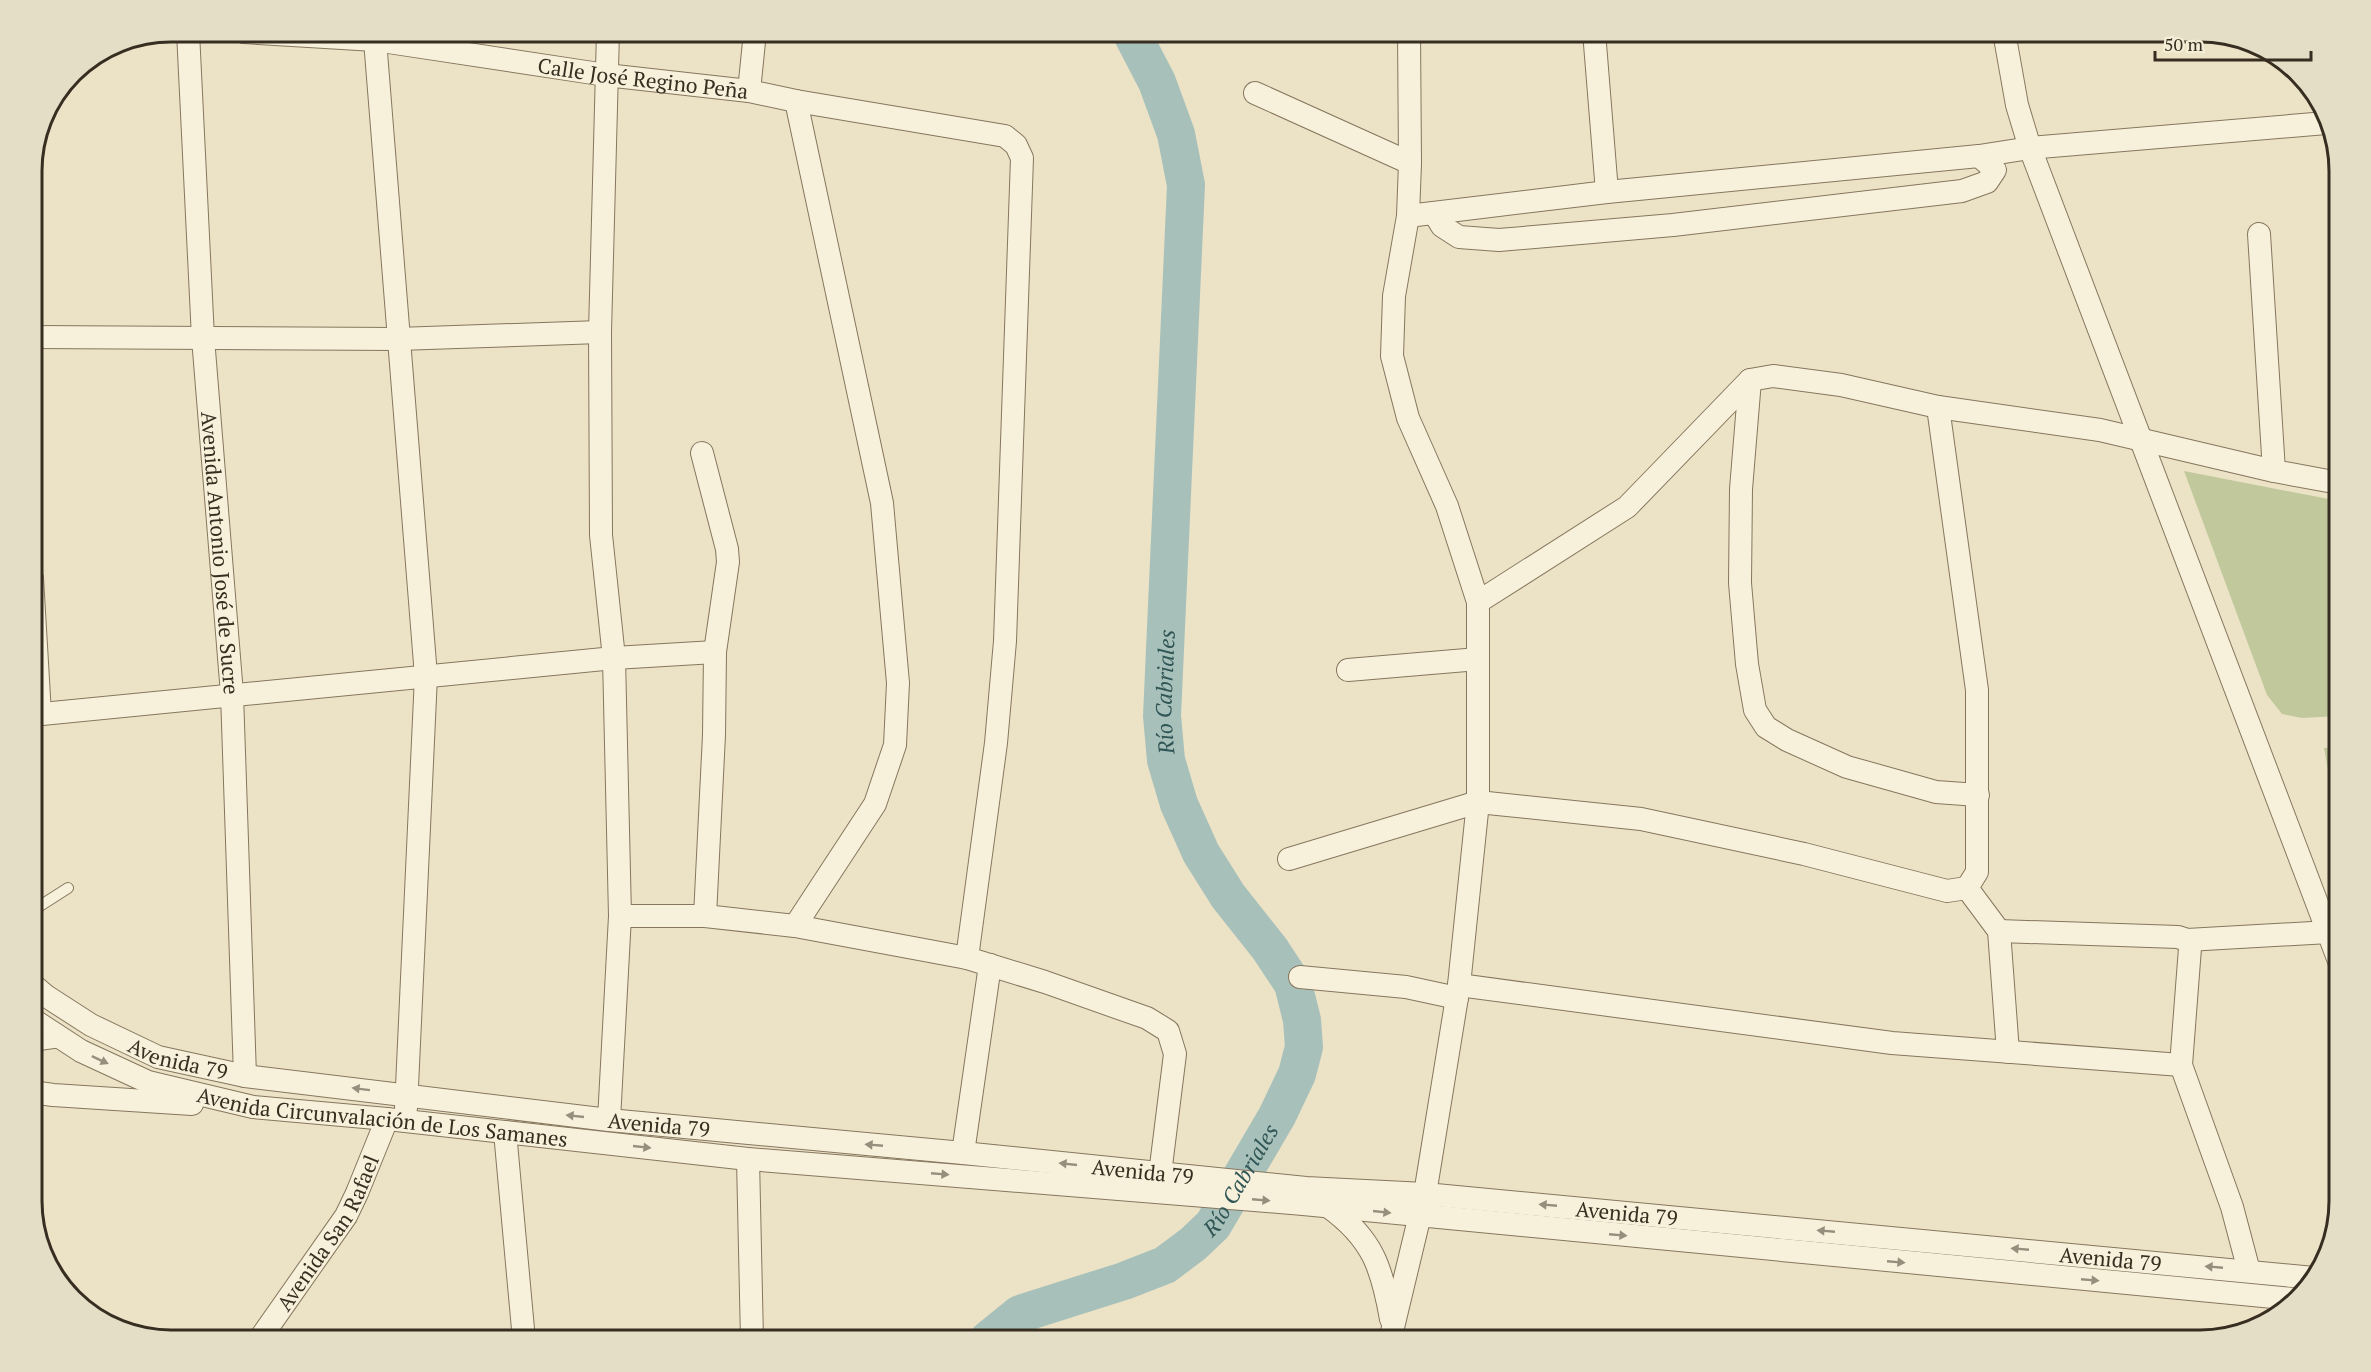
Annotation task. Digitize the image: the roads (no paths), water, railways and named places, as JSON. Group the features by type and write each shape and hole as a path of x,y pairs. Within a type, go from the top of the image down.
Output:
{"street":[{"name":"Avenida Antonio José de Sucre","path":"188,42 203,338 232,694 245,1076"},
{"name":"Avenida San Rafael","path":"267,1330 346,1216 396,1120 406,1095 426,676 376,42"},
{"name":"Calle José Regino Peña","path":"411,42 606,75 749,91 795,101 1005,136 1016,145 1022,158 1006,630 996,743 967,958"},
{"path":"608,42 600,332 601,535 614,658 620,916 609,1120"},
{"path":"749,91 754,42"},
{"path":"1392,1330 1425,1194 1458,991 1478,802 1478,602 1448,506 1408,418 1392,356 1394,296 1408,216 1409,42"},
{"path":"1999,931 2178,937 2187,940 2329,932 2031,148 2017,105 2006,42"},
{"path":"1595,44 1607,192"},
{"path":"1255,93 1410,163"},
{"path":"795,101 882,503 898,683 895,745 875,804 795,926"},
{"path":"1408,216 1607,192 1979,156 2031,148 2320,124"},
{"path":"1434,213 1442,226 1459,237 1498,240 1673,225 1962,191 1987,182 1995,170 1979,156"},
{"path":"2259,234 2274,471"},
{"path":"42,337 398,339 600,332"},
{"path":"1478,602 1627,507 1750,380 1773,376 1841,385 1938,407 2100,430 2274,471 2329,481"},
{"path":"1750,380 1741,489 1740,583 1747,664 1755,710 1766,727 1787,740 1847,767 1936,792 1978,795"},
{"path":"1289,859 1478,802 1641,819 1804,854 1947,891 1967,888 1977,872 1977,690 1938,407"},
{"path":"702,453 727,549 728,562 715,652 714,735 705,916"},
{"path":"42,714 614,658 715,652"},
{"path":"1348,670 1478,659"},
{"path":"1967,888 1999,931 2008,1052"},
{"path":"620,916 705,916 795,926 967,958 1045,982 1147,1018 1168,1031 1175,1054 1160,1174"},
{"path":"2187,940 2190,948 2181,1065 2232,1207 2249,1271"},
{"path":"963,1153 990,965"},
{"path":"1300,977 1458,991 1892,1042 2181,1065"},
{"name":"Avenida 79","path":"42,993 91,1025 158,1057 245,1076 609,1120 1160,1174 1185,1185 1305,1196 1425,1194 2304,1277"},
{"name":"Avenida Circunvalación de Los Samanes","path":"42,1026 65,1042 148,1082 253,1107 396,1120 748,1159 1185,1185"},
{"path":"42,1093 253,1107"},
{"path":"505,1132 523,1330"},
{"path":"748,1159 752,1330"},
{"name":"Avenida 79","path":"1305,1196 1329,1207 2283,1299"},
{"path":"1329,1207 1349,1222 1366,1241 1384,1282 1390,1330"}],"lane":[{"path":"42,905 68,888"},
{"path":"42,1045 65,1042"}],"waterway":[{"name":"Río Cabriales","path":"1000,1330 1020,1314 1124,1281 1165,1265 1193,1244 1213,1225 1277,1116 1297,1074 1304,1047 1302,1020 1293,984 1270,949 1228,896 1201,853 1179,804 1166,760 1162,716 1186,185 1176,134 1157,82 1136,42"}]}
